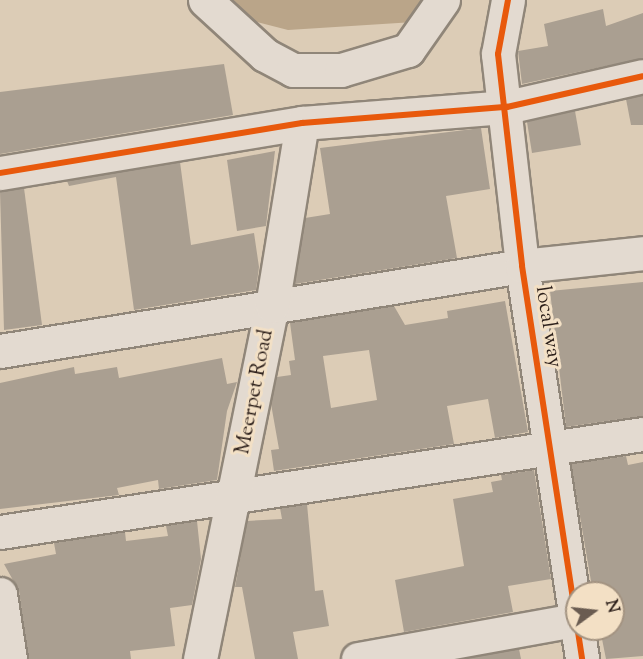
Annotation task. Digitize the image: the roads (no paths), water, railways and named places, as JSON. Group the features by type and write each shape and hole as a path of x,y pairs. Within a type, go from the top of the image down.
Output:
{"street":[{"path":"205,0 265,56 292,70 341,70 408,50 443,0"},
{"name":"local way","path":"508,0 498,54 507,107 522,266 568,581"},
{"path":"0,173 302,123 507,107 643,76"},
{"name":"Meerpet Road","path":"200,659 272,306 302,123"},
{"path":"0,351 522,266 643,253"},
{"path":"0,532 550,451 643,434"},
{"path":"0,594 10,659"},
{"path":"358,659 565,622"},
{"name":"local way","path":"578,641 582,659"}]}
